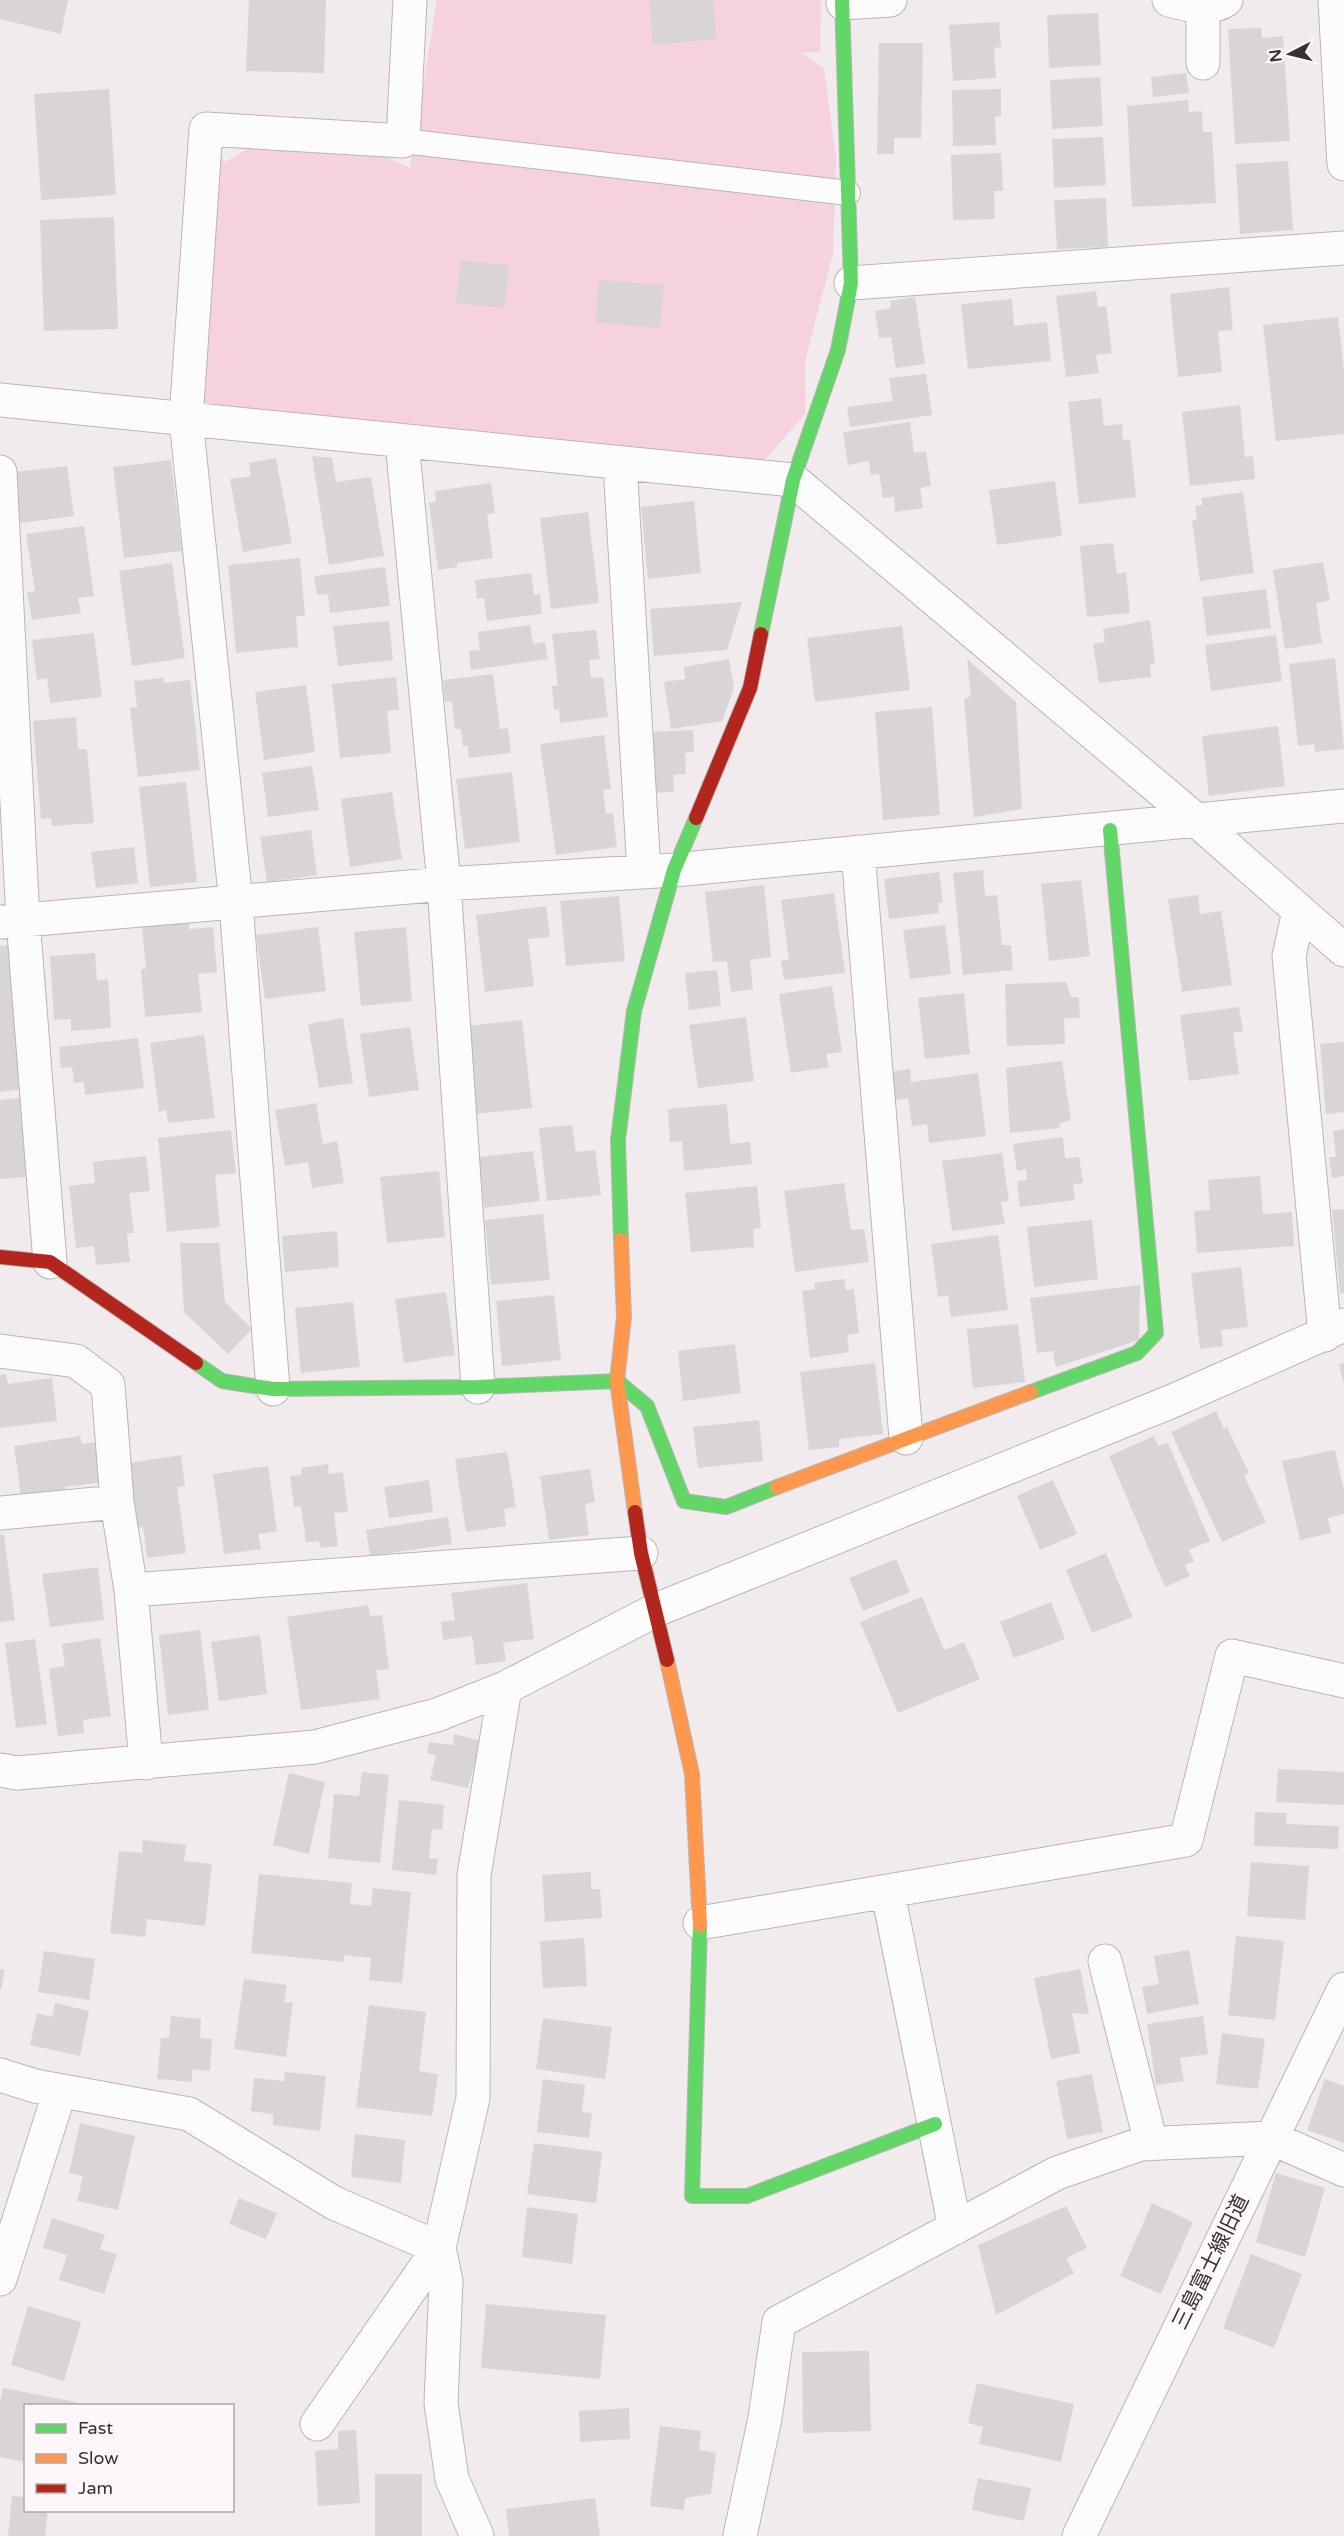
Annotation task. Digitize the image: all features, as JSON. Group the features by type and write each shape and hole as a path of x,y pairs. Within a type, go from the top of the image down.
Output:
{"street":[{"path":"273,1389 236,903 186,419 206,129 403,141 410,0"},
{"path":"659,871 750,688 793,480 838,350 851,283 842,1 890,0"},
{"path":"1169,0 1191,7 1214,3 1203,63"},
{"path":"1335,0 1344,164"},
{"path":"851,283 1344,248"},
{"path":"0,400 793,480 1195,819 1344,950"},
{"path":"402,441 444,884 478,1387"},
{"path":"620,463 659,871 634,1011 618,1140 624,1317 617,1381 641,1553 692,1774 700,1923 692,2196 747,2196 935,2124"},
{"path":"0,472 12,921 50,1262"},
{"path":"12,921 444,884 659,871 1344,806"},
{"path":"0,1257 50,1262 222,1381 273,1389 478,1387 617,1381 647,1406 684,1501 726,1507 1137,1353 1156,1333 1110,830"},
{"path":"858,852 906,1438"},
{"path":"0,1770 16,1773 315,1747 437,1715 505,1688 656,1610 1175,1400 1334,1330 1289,956 1299,911"},
{"path":"0,1351 76,1361 108,1385 117,1502 131,1590 146,1762"},
{"path":"0,1513 117,1502"},
{"path":"131,1590 641,1553"},
{"path":"700,1923 888,1893 1186,1840 1232,1656 1344,1681"},
{"path":"317,2424 439,2248 473,2098 474,1875 505,1688"},
{"path":"888,1893 955,2228"},
{"path":"1105,1961 1151,2143"},
{"name":"三島富士線旧道","path":"1079,2536 1344,1989"},
{"path":"0,2075 60,2091 189,2114 334,2204 439,2248"},
{"path":"0,2279 60,2091"},
{"path":"740,2536 765,2418 779,2322 1057,2172 1141,2144 1271,2138 1344,2170"},
{"path":"439,2248 446,2281 441,2403 452,2480 477,2536"}],"lane":[{"path":"403,141 848,193"}],"shaded area":[{"path":"437,0 821,0 820,53 800,52 824,69 836,158 833,253 805,362 805,414 754,472 186,419 207,136 225,162 256,144 380,154 410,168"}],"building":[{"path":"0,0 68,0 61,34 0,19"},
{"path":"249,0 326,0 324,73 246,71"},
{"path":"649,0 713,0 716,39 653,45"},
{"path":"1098,13 1101,65 1049,68 1047,15"},
{"path":"999,22 1001,47 994,48 996,78 953,81 949,25"},
{"path":"1261,28 1262,38 1283,36 1290,141 1235,144 1228,29"},
{"path":"879,43 923,43 921,138 894,138 894,154 877,154"},
{"path":"1186,73 1189,93 1153,97 1151,77"},
{"path":"1100,77 1103,126 1052,129 1050,80"},
{"path":"109,89 116,195 41,200 34,94"},
{"path":"1001,89 1001,116 995,117 996,145 953,146 952,90"},
{"path":"1188,100 1189,112 1202,111 1203,132 1212,132 1216,203 1132,207 1127,106"},
{"path":"1103,137 1106,185 1054,188 1052,139"},
{"path":"1001,153 1003,191 994,191 995,219 953,220 951,155"},
{"path":"1288,161 1293,230 1240,234 1236,164"},
{"path":"1106,198 1108,247 1057,249 1054,200"},
{"path":"114,217 118,329 44,331 40,220"},
{"path":"461,261 509,265 504,308 456,303"},
{"path":"599,280 664,285 660,328 596,322"},
{"path":"1229,287 1233,330 1218,331 1222,372 1178,377 1170,294"},
{"path":"1096,291 1098,307 1106,306 1112,353 1096,355 1099,373 1066,377 1056,296"},
{"path":"915,297 925,364 896,368 891,337 879,338 875,311 891,308 890,301"},
{"path":"1012,299 1014,326 1047,322 1051,361 968,369 961,304"},
{"path":"1338,317 1344,370 1344,434 1276,441 1263,325"},
{"path":"926,374 932,415 850,427 847,407 893,401 889,378"},
{"path":"1101,398 1104,426 1122,424 1123,440 1130,439 1136,497 1079,504 1068,402"},
{"path":"1240,405 1245,457 1253,456 1255,479 1190,486 1182,412"},
{"path":"910,422 914,453 926,451 931,486 920,488 923,508 895,512 894,497 883,498 879,474 871,475 869,461 848,465 843,432"},
{"path":"312,456 332,458 336,482 371,477 384,556 329,565"},
{"path":"276,458 292,543 243,552 230,479 251,476 249,463"},
{"path":"171,460 182,551 124,558 113,467"},
{"path":"67,466 74,516 21,523 14,472"},
{"path":"1055,481 1062,536 997,545 989,490"},
{"path":"491,483 495,513 487,514 493,558 457,563 457,567 438,570 429,503 436,501 435,491"},
{"path":"1243,492 1254,573 1200,581 1192,520 1197,520 1195,506 1202,505 1202,498"},
{"path":"694,501 701,573 648,579 641,507"},
{"path":"588,512 599,603 551,609 540,518"},
{"path":"84,526 94,596 78,598 81,613 32,620 27,592 35,591 26,534"},
{"path":"1113,543 1117,574 1126,572 1130,613 1087,617 1080,546"},
{"path":"300,558 305,615 296,617 298,647 236,653 228,565"},
{"path":"1323,562 1330,600 1316,603 1322,643 1285,649 1273,570"},
{"path":"172,563 185,658 132,666 119,571"},
{"path":"385,567 390,606 330,613 328,594 317,595 314,576"},
{"path":"531,573 534,595 540,594 542,614 487,621 484,598 477,599 475,580"},
{"path":"1266,589 1271,628 1207,636 1202,597"},
{"path":"742,602 727,650 654,656 650,609"},
{"path":"1150,620 1155,664 1150,665 1151,677 1099,683 1093,644 1105,642 1103,629"},
{"path":"389,621 393,660 338,666 333,626"},
{"path":"530,625 533,644 545,642 548,659 471,670 469,651 480,650 478,632"},
{"path":"902,626 910,690 815,702 807,638"},
{"path":"596,630 600,659 589,660 591,678 603,677 608,717 560,723 559,709 554,710 552,686 558,686 552,634"},
{"path":"94,633 102,697 50,703 47,678 37,680 32,640"},
{"path":"1276,635 1282,681 1211,691 1205,645"},
{"path":"1335,658 1344,749 1315,752 1314,744 1298,746 1289,664"},
{"path":"729,659 734,688 722,721 671,729 664,682 685,679 684,667"},
{"path":"967,659 1016,702 1022,809 974,817 964,699 971,696"},
{"path":"493,674 500,729 508,728 511,753 469,758 468,746 463,746 461,729 455,729 452,701 445,702 443,680"},
{"path":"396,677 399,710 387,711 391,753 340,758 332,684"},
{"path":"163,678 164,683 190,680 200,770 138,777 130,708 137,707 134,681"},
{"path":"306,685 315,752 264,760 255,692"},
{"path":"932,707 940,815 883,820 875,712"},
{"path":"76,717 78,749 87,749 94,823 52,826 51,818 41,819 33,721"},
{"path":"1278,726 1285,786 1209,796 1202,736"},
{"path":"693,730 694,752 685,753 686,774 673,775 674,792 654,793 651,732"},
{"path":"604,735 611,789 603,790 606,814 613,813 617,847 556,855 540,744"},
{"path":"312,766 319,810 268,817 262,773"},
{"path":"512,772 520,842 465,849 456,779"},
{"path":"186,782 197,882 150,887 139,787"},
{"path":"392,792 402,859 350,867 341,799"},
{"path":"311,830 317,875 267,882 260,837"},
{"path":"134,847 138,883 96,888 91,852"},
{"path":"983,870 985,896 997,895 1002,945 1011,945 1013,970 963,975 953,873"},
{"path":"939,872 943,903 938,903 939,913 889,919 884,879"},
{"path":"1081,880 1090,956 1049,961 1041,884"},
{"path":"764,885 771,957 750,960 753,989 731,992 727,961 713,962 705,892"},
{"path":"834,893 845,973 784,980 781,961 789,960 781,900"},
{"path":"1198,895 1200,914 1221,911 1232,985 1182,992 1168,899"},
{"path":"619,896 625,961 566,966 560,901"},
{"path":"546,906 550,937 528,939 534,986 485,992 476,915"},
{"path":"189,920 189,929 213,927 217,972 198,974 202,1012 145,1017 141,969 146,969 142,925"},
{"path":"945,925 951,974 910,979 903,930"},
{"path":"318,927 326,991 265,999 256,935"},
{"path":"406,927 412,1001 361,1006 354,932"},
{"path":"8,945 25,1089 0,1092 0,946"},
{"path":"95,953 97,981 108,979 111,1028 71,1031 71,1019 54,1020 50,956"},
{"path":"717,970 721,1006 689,1010 685,973"},
{"path":"1066,982 1071,997 1079,997 1080,1018 1064,1018 1065,1044 1007,1046 1005,984"},
{"path":"832,986 842,1052 826,1054 829,1067 791,1073 779,994"},
{"path":"964,993 970,1054 925,1059 918,998"},
{"path":"1239,1007 1243,1031 1233,1033 1239,1074 1189,1081 1180,1015"},
{"path":"746,1017 754,1081 698,1088 689,1025"},
{"path":"343,1018 353,1083 319,1088 308,1024"},
{"path":"522,1020 532,1108 476,1114 467,1026"},
{"path":"410,1027 419,1090 369,1097 360,1034"},
{"path":"204,1035 215,1118 168,1123 166,1110 159,1112 150,1043"},
{"path":"138,1038 144,1088 85,1095 84,1082 74,1083 72,1067 61,1068 59,1047"},
{"path":"1344,1042 1344,1112 1326,1114 1320,1044"},
{"path":"1062,1061 1071,1120 1059,1124 1060,1128 1010,1133 1006,1068"},
{"path":"910,1069 911,1082 978,1073 986,1136 929,1143 927,1124 912,1126 908,1098 895,1100 891,1072"},
{"path":"26,1097 35,1176 0,1179 0,1100"},
{"path":"316,1103 323,1144 337,1141 344,1183 312,1188 308,1162 285,1166 275,1110"},
{"path":"727,1104 730,1144 750,1142 752,1164 684,1171 682,1141 670,1142 668,1109"},
{"path":"572,1125 576,1152 595,1150 601,1195 547,1201 539,1128"},
{"path":"1344,1129 1344,1176 1332,1178 1329,1157 1336,1157 1333,1131"},
{"path":"231,1130 236,1173 215,1175 220,1227 167,1232 158,1138"},
{"path":"1063,1137 1065,1158 1079,1157 1083,1183 1073,1184 1075,1200 1020,1207 1017,1181 1027,1180 1026,1169 1017,1171 1013,1144"},
{"path":"533,1151 540,1201 484,1208 479,1157"},
{"path":"1002,1153 1009,1201 1001,1202 1005,1224 952,1231 942,1161"},
{"path":"146,1156 150,1191 129,1193 134,1233 127,1233 130,1262 96,1265 94,1246 76,1248 69,1186 95,1183 93,1162"},
{"path":"439,1171 445,1237 387,1243 380,1177"},
{"path":"1260,1176 1263,1214 1292,1212 1294,1246 1197,1253 1194,1211 1210,1210 1208,1180"},
{"path":"844,1183 851,1230 864,1229 869,1262 795,1272 784,1191"},
{"path":"757,1186 761,1228 753,1229 754,1247 691,1252 685,1193"},
{"path":"1344,1209 1344,1293 1340,1293 1332,1210"},
{"path":"543,1214 550,1280 491,1285 485,1220"},
{"path":"1092,1220 1098,1279 1034,1287 1027,1227"},
{"path":"337,1231 339,1267 285,1272 282,1236"},
{"path":"998,1235 1008,1310 951,1317 948,1295 938,1297 931,1244"},
{"path":"180,1243 219,1243 225,1302 252,1329 228,1354 184,1312"},
{"path":"1241,1267 1248,1327 1221,1330 1223,1346 1200,1349 1191,1273"},
{"path":"844,1279 846,1290 854,1289 859,1333 847,1335 849,1352 810,1358 802,1291 815,1289 814,1283"},
{"path":"1140,1285 1139,1340 1056,1367 1053,1351 1037,1353 1030,1298"},
{"path":"446,1292 455,1355 404,1363 395,1299"},
{"path":"554,1295 561,1360 502,1366 496,1301"},
{"path":"353,1302 360,1367 301,1373 295,1308"},
{"path":"1018,1324 1025,1382 973,1388 967,1329"},
{"path":"735,1344 741,1393 683,1401 678,1351"},
{"path":"875,1363 883,1434 839,1439 839,1447 809,1450 800,1372"},
{"path":"1344,1363 1344,1382 1343,1382 1339,1364"},
{"path":"6,1374 8,1384 52,1378 57,1421 0,1428 0,1375"},
{"path":"1216,1411 1224,1429 1227,1427 1249,1473 1244,1475 1266,1522 1222,1542 1171,1432"},
{"path":"759,1420 763,1461 698,1468 693,1427"},
{"path":"80,1436 82,1444 98,1442 104,1482 65,1487 66,1492 21,1495 14,1446"},
{"path":"1154,1436 1158,1446 1168,1443 1210,1541 1189,1550 1194,1561 1185,1565 1190,1576 1165,1587 1109,1456"},
{"path":"1335,1450 1344,1491 1344,1514 1328,1518 1331,1533 1300,1540 1282,1461"},
{"path":"507,1452 516,1507 504,1509 506,1526 466,1532 455,1459"},
{"path":"181,1455 185,1486 177,1487 186,1553 147,1558 143,1527 138,1528 129,1463"},
{"path":"328,1464 329,1474 343,1472 348,1512 334,1513 338,1546 320,1548 319,1541 306,1542 301,1506 294,1507 290,1476 301,1475 301,1468"},
{"path":"268,1466 277,1531 258,1534 261,1549 224,1554 213,1474"},
{"path":"590,1469 595,1502 585,1504 589,1535 549,1540 540,1476"},
{"path":"429,1480 433,1512 389,1518 384,1487"},
{"path":"1053,1480 1077,1534 1040,1550 1017,1496"},
{"path":"448,1517 452,1544 370,1556 366,1530"},
{"path":"0,1535 4,1535 15,1620 0,1622"},
{"path":"1106,1553 1133,1617 1092,1633 1066,1570"},
{"path":"896,1559 910,1592 863,1611 849,1578"},
{"path":"98,1567 104,1620 50,1627 42,1574"},
{"path":"527,1583 534,1639 503,1643 506,1661 476,1665 472,1636 443,1640 441,1622 455,1620 451,1593"},
{"path":"922,1597 944,1650 964,1642 980,1679 898,1713 860,1622"},
{"path":"1051,1602 1065,1639 1014,1658 1000,1622"},
{"path":"368,1605 370,1616 382,1615 389,1669 376,1670 380,1699 301,1710 287,1617"},
{"path":"200,1630 209,1710 168,1715 159,1635"},
{"path":"260,1635 267,1694 219,1701 211,1642"},
{"path":"100,1638 111,1716 83,1720 84,1733 58,1736 49,1669 65,1666 62,1644"},
{"path":"35,1639 47,1724 16,1728 5,1643"},
{"path":"454,1734 481,1741 468,1788 430,1780 436,1756 427,1753 429,1742 453,1745"},
{"path":"1278,1769 1344,1772 1344,1805 1276,1802"},
{"path":"362,1772 389,1775 380,1863 328,1858 334,1794 359,1796"},
{"path":"289,1773 325,1782 309,1854 273,1845"},
{"path":"399,1800 444,1805 442,1830 432,1829 429,1858 438,1859 436,1875 392,1870"},
{"path":"1255,1812 1287,1813 1286,1824 1339,1826 1338,1849 1254,1846"},
{"path":"143,1840 186,1845 184,1861 212,1864 205,1926 147,1919 145,1937 110,1933 119,1851 142,1853"},
{"path":"1251,1862 1309,1866 1305,1920 1247,1916"},
{"path":"591,1872 591,1889 600,1889 602,1918 545,1922 542,1875"},
{"path":"259,1874 352,1883 350,1904 371,1906 373,1888 411,1892 402,1983 369,1980 371,1958 344,1955 344,1962 251,1953"},
{"path":"1236,1936 1284,1941 1275,2020 1228,2015"},
{"path":"584,1938 587,1986 543,1988 540,1941"},
{"path":"1189,1950 1199,2004 1147,2014 1142,1987 1159,1984 1154,1956"},
{"path":"44,1951 95,1959 89,2000 38,1992"},
{"path":"0,1969 5,1970 1,1990 0,1989"},
{"path":"1080,1969 1089,2014 1072,2013 1080,2053 1051,2059 1034,1978"},
{"path":"244,1979 287,1985 284,2003 293,2002 286,2057 234,2049"},
{"path":"55,2003 89,2011 80,2056 30,2045 37,2013 52,2017"},
{"path":"369,2005 426,2012 419,2071 438,2074 432,2116 356,2107"},
{"path":"171,2016 201,2019 200,2038 212,2039 210,2071 192,2069 192,2082 157,2079 161,2038 169,2038"},
{"path":"1203,2016 1208,2054 1180,2058 1184,2081 1156,2085 1147,2024"},
{"path":"543,2018 612,2027 605,2079 536,2069"},
{"path":"1222,2033 1265,2039 1258,2089 1216,2084"},
{"path":"285,2072 326,2076 320,2131 273,2125 273,2114 251,2111 254,2078 284,2081"},
{"path":"1092,2074 1103,2132 1067,2139 1056,2081"},
{"path":"543,2079 585,2085 582,2112 592,2113 589,2138 537,2132"},
{"path":"1325,2079 1344,2086 1344,2143 1307,2130"},
{"path":"80,2123 135,2136 118,2210 77,2201 83,2176 69,2173"},
{"path":"355,2134 405,2140 401,2183 351,2177"},
{"path":"534,2143 602,2152 596,2203 527,2194"},
{"path":"1276,2173 1325,2188 1305,2257 1256,2242"},
{"path":"239,2198 277,2213 266,2239 229,2224"},
{"path":"1152,2203 1193,2222 1161,2294 1120,2276"},
{"path":"1066,2206 1087,2248 1066,2258 1074,2273 996,2315 978,2245"},
{"path":"527,2207 578,2214 572,2264 522,2257"},
{"path":"52,2218 105,2235 100,2249 117,2254 104,2294 59,2280 67,2255 43,2248"},
{"path":"1251,2254 1302,2274 1274,2348 1223,2328"},
{"path":"486,2304 606,2315 600,2379 481,2368"},
{"path":"28,2306 81,2322 64,2381 11,2365"},
{"path":"869,2351 871,2431 803,2433 802,2352"},
{"path":"977,2383 1074,2404 1061,2462 979,2444 983,2427 968,2423"},
{"path":"3,2388 76,2402 76,2404 24,2404 24,2462 0,2457 0,2403"},
{"path":"629,2408 630,2439 580,2442 579,2411"},
{"path":"660,2426 701,2431 699,2450 716,2453 711,2494 685,2498 684,2510 650,2506"},
{"path":"356,2430 360,2503 318,2506 315,2451 338,2449 338,2431"},
{"path":"375,2474 422,2474 422,2536 375,2536"},
{"path":"978,2478 1031,2488 1024,2521 972,2510"},
{"path":"12,2496 24,2497 24,2512 48,2512 45,2536 8,2536"},
{"path":"595,2498 600,2536 509,2536 506,2509"}],"traffic: fast":[{"path":"761,634 793,480 838,350 851,283 842,0"},
{"path":"621,1240 618,1140 634,1011 674,870 696,818"},
{"path":"1031,1392 1137,1353 1156,1333 1110,830"},
{"path":"196,1363 222,1381 273,1389 478,1387 617,1381 647,1406 684,1501 726,1507 777,1487"},
{"path":"700,1925 692,2196 747,2196 935,2124"}],"traffic: slow":[{"path":"621,1240 624,1317 617,1381 635,1512"},
{"path":"777,1487 1031,1392"},
{"path":"667,1660 692,1774 700,1925"}],"traffic: jam":[{"path":"696,818 750,688 761,634"},
{"path":"0,1257 50,1262 196,1363"},
{"path":"635,1512 641,1553 667,1660"}]}
